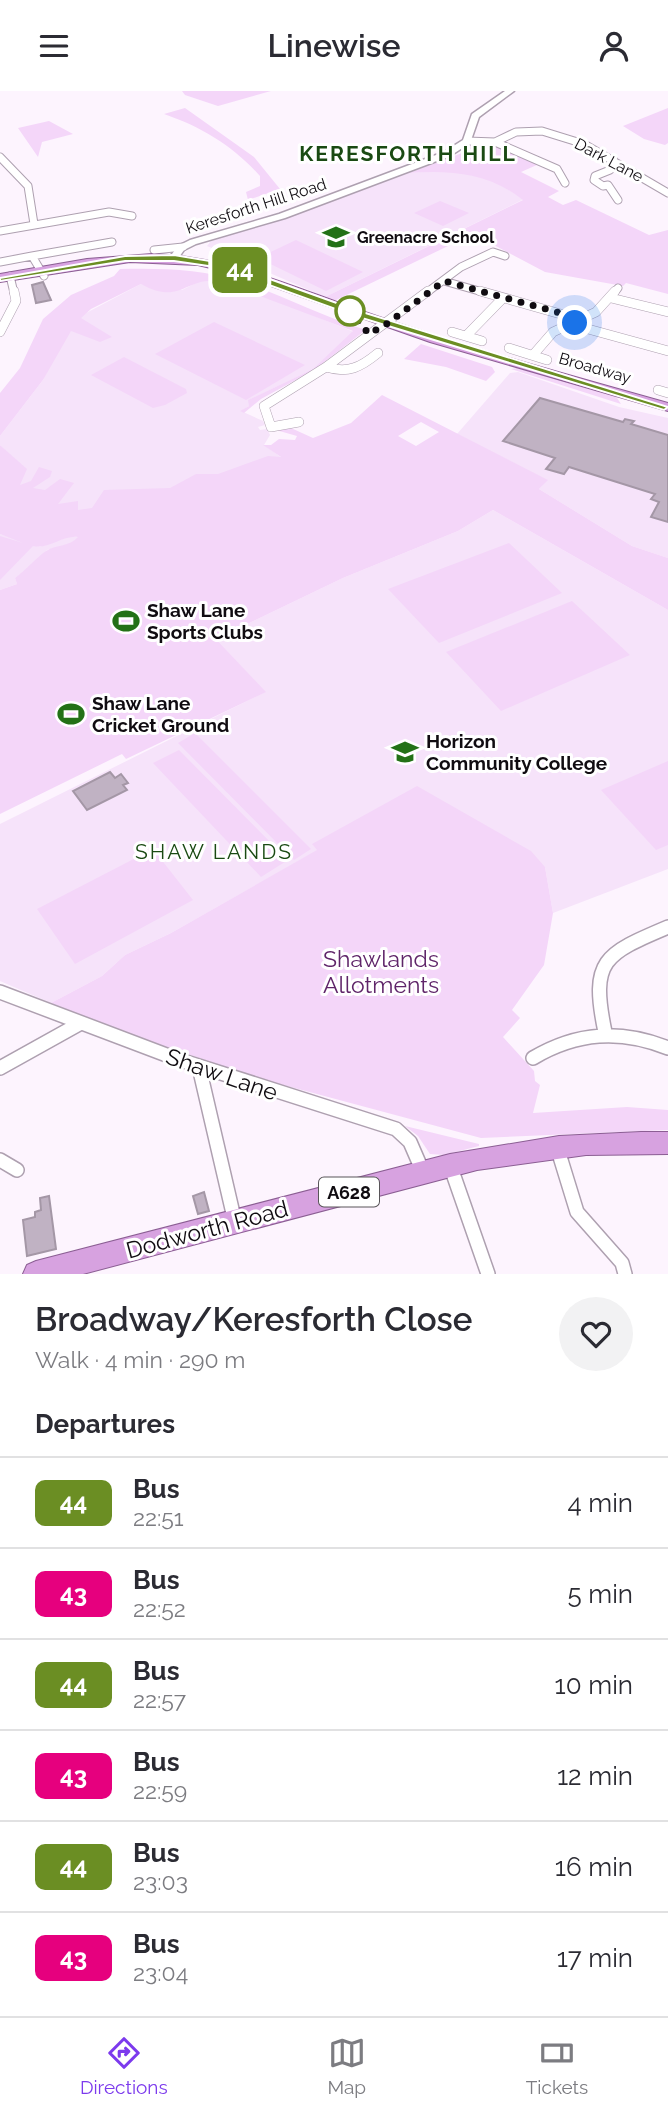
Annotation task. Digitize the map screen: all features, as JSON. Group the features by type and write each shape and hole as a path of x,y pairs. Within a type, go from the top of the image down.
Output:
{"highway":[{"name":"Keresforth Hill Road","path":"5,280 43,273 177,258"},
{"name":"Broadway","path":"177,258 490,360 512,363 668,407"},
{"name":"Dodworth Road","path":"36,1274 450,1165 512,1152 557,1147 668,1143"}],"main road":[{"path":"467,141 475,116 510,91"},
{"name":"Keresforth Hill Road","path":"177,258 421,165 458,149 467,141"}],"street":[{"name":"Dark Lane","path":"467,141 495,142 516,132 542,131 584,144 668,193"},
{"path":"495,142 556,169 565,183"},
{"path":"0,157 9,163 28,185 34,224"},
{"path":"613,159 610,170 595,176 594,180 603,186 608,185 618,200"},
{"path":"0,231 109,212 133,216"},
{"path":"0,262 112,242"},
{"name":"Keresforth Hill Road","path":"154,250 177,258"},
{"path":"299,422 285,427 271,427 264,406 326,367 461,267 493,252 505,256"},
{"path":"33,256 43,273"},
{"path":"0,332 13,310 16,296 5,280"},
{"path":"444,281 564,314 575,323 668,351"},
{"path":"533,355 553,333 596,312 618,288"},
{"path":"466,336 503,298"},
{"path":"611,298 666,315"},
{"path":"0,310 13,310"},
{"path":"452,332 482,341"},
{"path":"509,348 547,360"},
{"path":"326,367 342,373 352,372 378,353"},
{"path":"657,390 668,393"},
{"path":"605,1032 597,1001 598,972 621,948 668,927"},
{"name":"Shaw Lane","path":"0,992 199,1067 396,1129 407,1135 423,1172"},
{"path":"0,1068 79,1024"},
{"path":"533,1058 541,1045 605,1032 636,1036 668,1048"},
{"path":"199,1067 235,1222"},
{"path":"557,1147 576,1212 622,1263 625,1274"},
{"path":"0,1160 17,1170"},
{"path":"450,1165 488,1274"}],"shaded area":[{"name":"Greenacre School","path":"445,170 490,179 524,199 325,297 207,246 211,241 303,212 409,173"},
{"path":"206,278 275,300 354,332 313,369 249,400 249,406 241,411 263,421 265,425 258,427 260,430 267,429 270,435 264,445 282,458 66,523 0,498 20,464 0,445 0,436 43,380 71,321 141,284 182,290"},
{"path":"518,372 619,407 668,418 668,558 632,546 539,489 547,480 457,434 510,373"},
{"name":"Horizon Community College","path":"493,510 668,610 668,869 553,913 545,867 313,845 318,850 171,933 125,955 102,976 51,1003 0,981 0,824 265,692 216,639 343,578 458,531"},
{"path":"0,534 39,547 71,536 79,537 73,543 47,550 38,562 15,578 17,584 0,590"}],"green space":[{"path":"182,91 271,91 218,106 185,95"},
{"path":"185,108 254,157 280,189 248,200 246,192 260,186 260,176 239,155 216,139 164,114"},
{"path":"668,108 668,143 665,145 644,139 623,126"},
{"path":"49,121 73,134 42,142 38,157 18,128"},
{"path":"473,144 507,150 539,164 521,172 559,191 548,197 563,205 576,200 649,235 668,230 668,294 626,283 623,286 545,272 473,234 334,301 325,297 523,200 497,184 469,175 409,173 462,153"},
{"path":"440,201 469,213 443,226 414,213"},
{"path":"296,240 363,272 326,291 258,258"},
{"path":"120,269 182,270 228,278 363,329 363,332 314,370 261,399 244,413 240,411 249,406 248,400 313,369 353,331 223,282 200,282 166,292 141,284 91,309 81,318 112,337 100,342 71,331 43,380 0,436 0,393 20,368 43,319 71,295 114,276"},
{"path":"214,322 305,365 246,400 155,354"},
{"path":"421,344 492,367 495,372 486,381 446,367 404,359"},
{"path":"124,357 186,389 187,393 153,408 91,375"},
{"path":"517,368 615,395 621,404 511,369"},
{"name":"Shaw Lane Sports Clubs","path":"382,395 548,480 539,489 632,546 668,558 668,610 493,510 458,531 343,578 216,639 266,692 126,759 122,754 0,814 0,590 17,584 15,578 46,551 78,537 39,547 33,546 0,580 0,536 23,543 0,534 0,445 27,469 20,485 31,481 39,467 52,471 50,477 33,488 45,490 60,479 74,483 58,504 78,501 78,510 92,508 104,490 170,488 196,474 218,474 268,456 281,457 263,445 271,445 279,439 295,440 297,436 276,430 291,428 313,438 351,423","holes":["421,422 439,432 416,446 398,436"]},
{"path":"509,543 562,593 439,643 388,589"},
{"path":"572,601 630,655 501,711 446,652"},
{"path":"195,733 311,849 294,860 178,743"},
{"path":"179,750 288,860 261,877 153,763"},
{"path":"668,761 668,845 656,850 601,790"},
{"name":"Shawlands Allotments","path":"417,786 531,851 545,867 553,913 544,965 512,1010 520,1018 503,1037 534,1071 535,1081 540,1085 533,1113 627,1107 668,1110 668,1130 481,1138 261,1079 114,1029 51,1003 102,976 125,955 171,933 317,850 312,844"},
{"path":"153,849 193,900 75,964 37,909"},
{"path":"405,1126 479,1146 444,1155 430,1154 418,1136"}],"building":[{"path":"43,282 51,300 36,303 32,285"},
{"path":"540,398 623,422 625,419 634,421 631,424 668,435 668,522 651,517 659,502 651,499 655,494 569,467 564,474 546,469 555,458 503,441"},
{"path":"110,772 115,778 121,774 128,783 123,785 127,790 87,810 73,791"},
{"path":"204,1192 209,1211 198,1214 193,1196"},
{"path":"49,1196 56,1249 27,1256 23,1220 35,1217 35,1212 41,1210 40,1198"}],"bus line":[{"name":"44","path":"0,278 125,258 193,260 255,275 356,313 495,355 512,363 668,407"}],"place":[{"name":"Greenacre School","path":"336,237"},
{"name":"Shaw Lane Sports Clubs","path":"126,621"},
{"name":"Shaw Lane Cricket Ground","path":"71,714"},
{"name":"Horizon Community College","path":"405,752"}],"district":[{"name":"KERESFORTH HILL","path":"408,153"},
{"name":"SHAW LANDS","path":"214,851"}],"route":[{"path":"350,311 369,334 444,281 564,314 575,323"}]}
